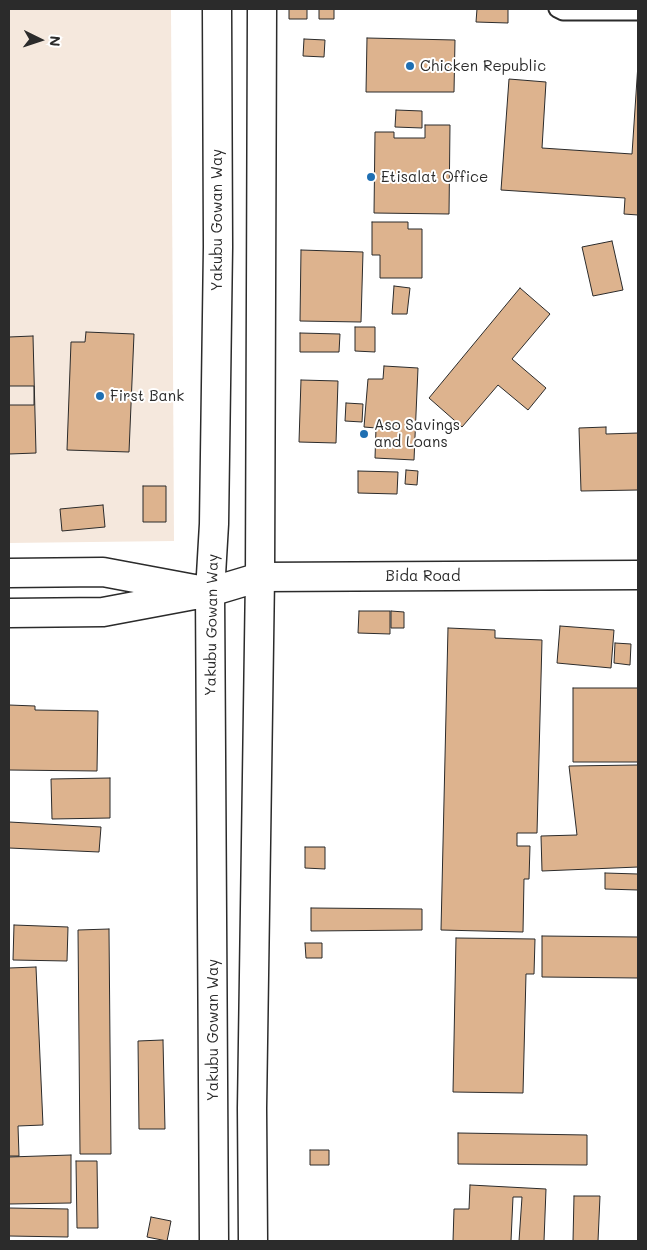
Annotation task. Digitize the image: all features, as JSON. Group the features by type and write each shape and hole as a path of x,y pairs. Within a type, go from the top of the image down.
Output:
{"street":[{"name":"Yakubu Gowan Way","path":"214,1241 210,592 214,524 218,247 217,9"},
{"path":"253,1241 252,1108 260,577 262,9"},
{"name":"Bida Road","path":"9,573 103,572 210,592"},
{"name":"Bida Road","path":"9,613 103,612 210,592 260,577 638,575"}],"lane":[{"path":"557,9 563,12 638,12"}],"shaded area":[{"path":"9,9 171,9 174,541 9,543"}],"building":[{"path":"289,9 307,9 307,19 289,19"},
{"path":"319,9 334,9 334,19 319,19"},
{"path":"477,9 508,9 508,23 476,22"},
{"name":"Chicken Republic","path":"367,38 455,40 454,92 366,92"},
{"path":"304,39 325,40 324,57 303,56"},
{"path":"638,64 638,215 624,214 625,198 501,190 509,79 546,82 542,148 632,154"},
{"path":"396,110 422,111 422,128 395,127"},
{"path":"425,125 450,125 449,214 374,213 375,132 394,132 394,138 425,138"},
{"path":"372,222 408,222 408,229 422,229 422,278 380,278 380,255 372,255"},
{"path":"612,241 623,290 593,296 582,247"},
{"path":"301,250 363,252 361,322 300,321"},
{"path":"394,286 410,288 407,314 392,314"},
{"path":"520,288 550,314 512,359 546,388 528,410 498,385 462,427 429,398"},
{"path":"355,327 375,327 375,352 355,351"},
{"name":"First Bank","path":"86,332 134,334 129,452 67,450 71,342 85,342"},
{"path":"300,333 340,334 339,352 300,352"},
{"path":"33,336 36,453 9,454 9,405 34,405 34,386 9,386 9,337"},
{"path":"384,366 418,368 414,460 375,458 376,428 364,427 368,379 383,379"},
{"path":"301,380 338,381 336,443 299,442"},
{"path":"346,403 363,404 362,422 345,421"},
{"path":"606,427 606,434 638,433 638,490 581,491 579,428"},
{"path":"406,470 418,471 417,485 405,484"},
{"path":"358,471 398,472 397,494 358,493"},
{"path":"143,486 166,486 166,522 143,522"},
{"path":"103,505 105,527 62,531 60,509"},
{"path":"359,611 390,611 390,634 358,633"},
{"path":"391,611 404,612 404,628 391,628"},
{"path":"560,626 614,630 611,668 557,663"},
{"path":"448,628 495,630 495,638 542,640 537,833 517,833 517,846 530,846 529,879 524,879 523,932 441,930"},
{"path":"615,643 631,644 630,665 614,663"},
{"path":"573,688 638,688 638,762 573,762"},
{"path":"9,705 35,706 35,710 98,711 97,771 9,770"},
{"path":"638,765 638,867 542,871 541,836 577,835 569,766"},
{"path":"110,778 110,818 52,819 51,779"},
{"path":"9,822 101,827 99,852 9,848"},
{"path":"305,847 325,847 325,869 305,868"},
{"path":"605,873 638,874 638,890 605,889"},
{"path":"311,908 422,909 422,930 311,931"},
{"path":"14,925 68,927 67,961 13,960"},
{"path":"109,929 111,1154 80,1154 78,930"},
{"path":"542,936 638,937 638,978 542,977"},
{"path":"456,938 535,939 534,974 526,974 523,1093 453,1092"},
{"path":"305,943 322,943 322,958 306,958"},
{"path":"36,967 43,1125 18,1126 19,1156 9,1156 9,968"},
{"path":"163,1040 165,1129 139,1129 138,1041"},
{"path":"458,1133 587,1135 587,1165 458,1164"},
{"path":"310,1150 329,1150 329,1165 310,1165"},
{"path":"71,1155 71,1203 9,1204 9,1157"},
{"path":"76,1161 97,1161 98,1228 77,1228"},
{"path":"470,1185 546,1189 544,1241 519,1241 522,1197 513,1197 511,1241 453,1241 454,1209 469,1209"},
{"path":"574,1196 600,1196 598,1241 573,1241"},
{"path":"9,1208 68,1209 68,1237 9,1236"},
{"path":"151,1217 171,1221 167,1241 147,1237"}],"place":[{"name":"Chicken Republic","path":"410,66"},
{"name":"Etisalat Office","path":"371,177"},
{"name":"First Bank","path":"100,396"},
{"name":"Aso Savings and Loans","path":"364,434"}]}
